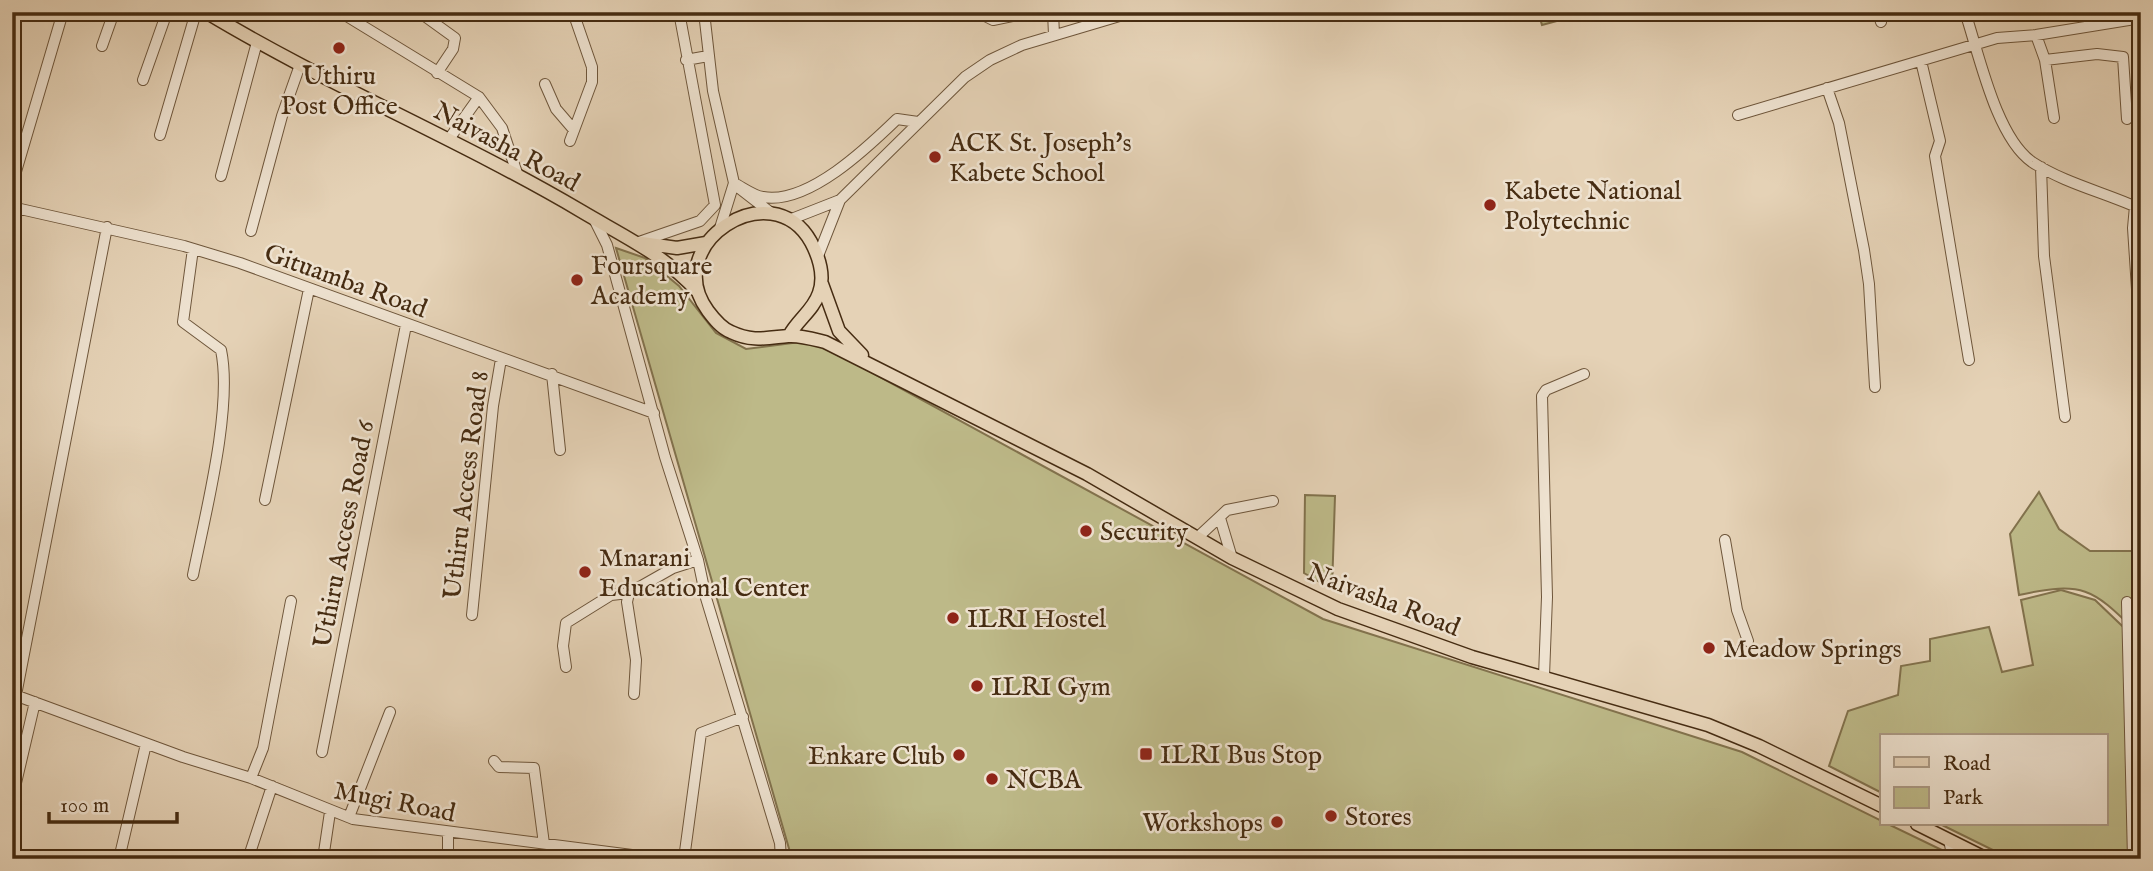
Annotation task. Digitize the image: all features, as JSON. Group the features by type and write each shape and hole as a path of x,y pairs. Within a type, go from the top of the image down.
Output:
{"main road":[{"name":"Naivasha Road","path":"206,12 222,17 257,42 300,65 517,173 635,241"},
{"path":"635,241 675,269 698,293 715,321 728,331 761,341 789,336 814,307 821,284 818,256 808,237 789,220 770,212 751,215 720,228 706,243 696,270 698,293"},
{"path":"635,241 677,248 706,243"},
{"name":"Naivasha Road","path":"821,284 844,337 859,353 893,376"},
{"name":"Naivasha Road","path":"789,336 825,342 1087,474 1232,558 1370,621 1472,657 1708,725 1759,746 1880,805"},
{"path":"1921,826 1987,859"}],"street":[{"path":"12,185 63,12"},
{"path":"102,46 114,12"},
{"path":"143,80 167,12"},
{"path":"160,135 196,12"},
{"path":"340,12 479,97 502,128 517,173"},
{"path":"419,12 455,38 453,49 437,73"},
{"path":"570,141 592,82 592,67 573,12"},
{"path":"635,241 700,221 715,205 679,12"},
{"path":"704,12 708,56 734,183 720,228"},
{"path":"977,12 993,20 1034,12 1053,14 1054,35"},
{"path":"818,256 840,200 965,78 990,60 1054,35 1133,12"},
{"path":"1965,12 2000,116 2015,146 2041,167 2138,208 2133,228 2141,349"},
{"path":"1738,115 1997,38 2036,35 2141,18"},
{"path":"2036,35 2045,60 2054,117"},
{"path":"221,176 257,42"},
{"path":"2045,60 2097,54 2123,57 2127,119"},
{"path":"686,60 708,56"},
{"path":"1921,61 1940,141 1936,156 1969,360"},
{"path":"251,231 282,116 300,65"},
{"path":"545,85 556,109 574,130"},
{"path":"1828,88 1839,123 1864,250 1869,284 1875,387"},
{"path":"449,139 479,97"},
{"path":"734,183 763,198 787,194 836,174 897,119 918,122"},
{"path":"2041,167 2044,256 2066,417"},
{"path":"734,183 751,201 770,212"},
{"path":"789,220 840,200"},
{"path":"12,230 14,207"},
{"name":"Gituamba Road","path":"14,207 193,249 501,359 552,374 654,413"},
{"path":"594,219 607,244 698,560 706,598 780,842 781,859"},
{"path":"14,694 107,227"},
{"path":"193,249 183,322 221,350 223,363 218,440 193,575"},
{"path":"265,500 309,289"},
{"name":"Uthiru Access Road 6","path":"323,752 406,325"},
{"name":"Uthiru Access Road 8","path":"472,615 494,393 501,359"},
{"path":"552,374 560,450"},
{"path":"1544,676 1547,585 1542,396 1546,390 1584,374"},
{"path":"1197,538 1227,510 1273,501"},
{"path":"1220,518 1232,558"},
{"path":"1725,540 1737,610 1748,641"},
{"path":"566,667 563,646 566,623 611,594 629,593 673,568 698,560"},
{"path":"629,593 627,602 636,660 634,694"},
{"path":"251,778 263,748 291,601"},
{"path":"2127,602 2133,859"},
{"name":"Mugi Road","path":"14,694 146,744 251,778 330,812 349,817 545,845 583,854 663,859"},
{"path":"12,800 35,702"},
{"path":"349,817 390,712"},
{"path":"684,859 701,733 743,717"},
{"path":"119,859 146,744"},
{"path":"494,761 499,767 534,768 546,859"},
{"path":"248,859 272,786"},
{"path":"323,859 330,812"},
{"path":"448,833 448,859"},
{"path":"1949,840 1953,859"}],"green space":[{"path":"1538,12 1590,12 1542,25"},
{"path":"616,248 645,258 679,286 716,333 746,349 800,342 827,348 1323,619 1742,752 1880,820 1880,826 1892,826 1946,852 1948,859 792,859"},
{"path":"2039,492 2059,529 2090,551 2137,551 2141,555 2141,636 2111,608 2088,593 2075,589 2060,589 2019,595 2010,534"},
{"path":"1305,495 1335,496 1332,589 1304,573"},
{"path":"2061,590 2095,600 2141,644 2141,859 2011,859 1944,826 2108,826 2108,734 1880,734 1880,792 1829,766 1848,711 1898,695 1901,666 1930,661 1930,639 1989,627 2002,672 2033,665 2021,600"}],"place":[{"name":"Uthiru Post Office","path":"339,48"},
{"name":"ACK St. Joseph's Kabete School","path":"935,157"},
{"name":"Kabete National Polytechnic","path":"1490,205"},
{"name":"Foursquare Academy","path":"577,280"},
{"name":"Security","path":"1086,531"},
{"name":"Mnarani Educational Center","path":"585,572"},
{"name":"ILRI Hostel","path":"953,618"},
{"name":"Meadow Springs","path":"1709,648"},
{"name":"ILRI Gym","path":"977,686"},
{"name":"ILRI Bus Stop","path":"1146,754"},
{"name":"Enkare Club","path":"959,755"},
{"name":"NCBA","path":"992,779"},
{"name":"Stores","path":"1331,816"},
{"name":"Workshops","path":"1277,822"}]}
